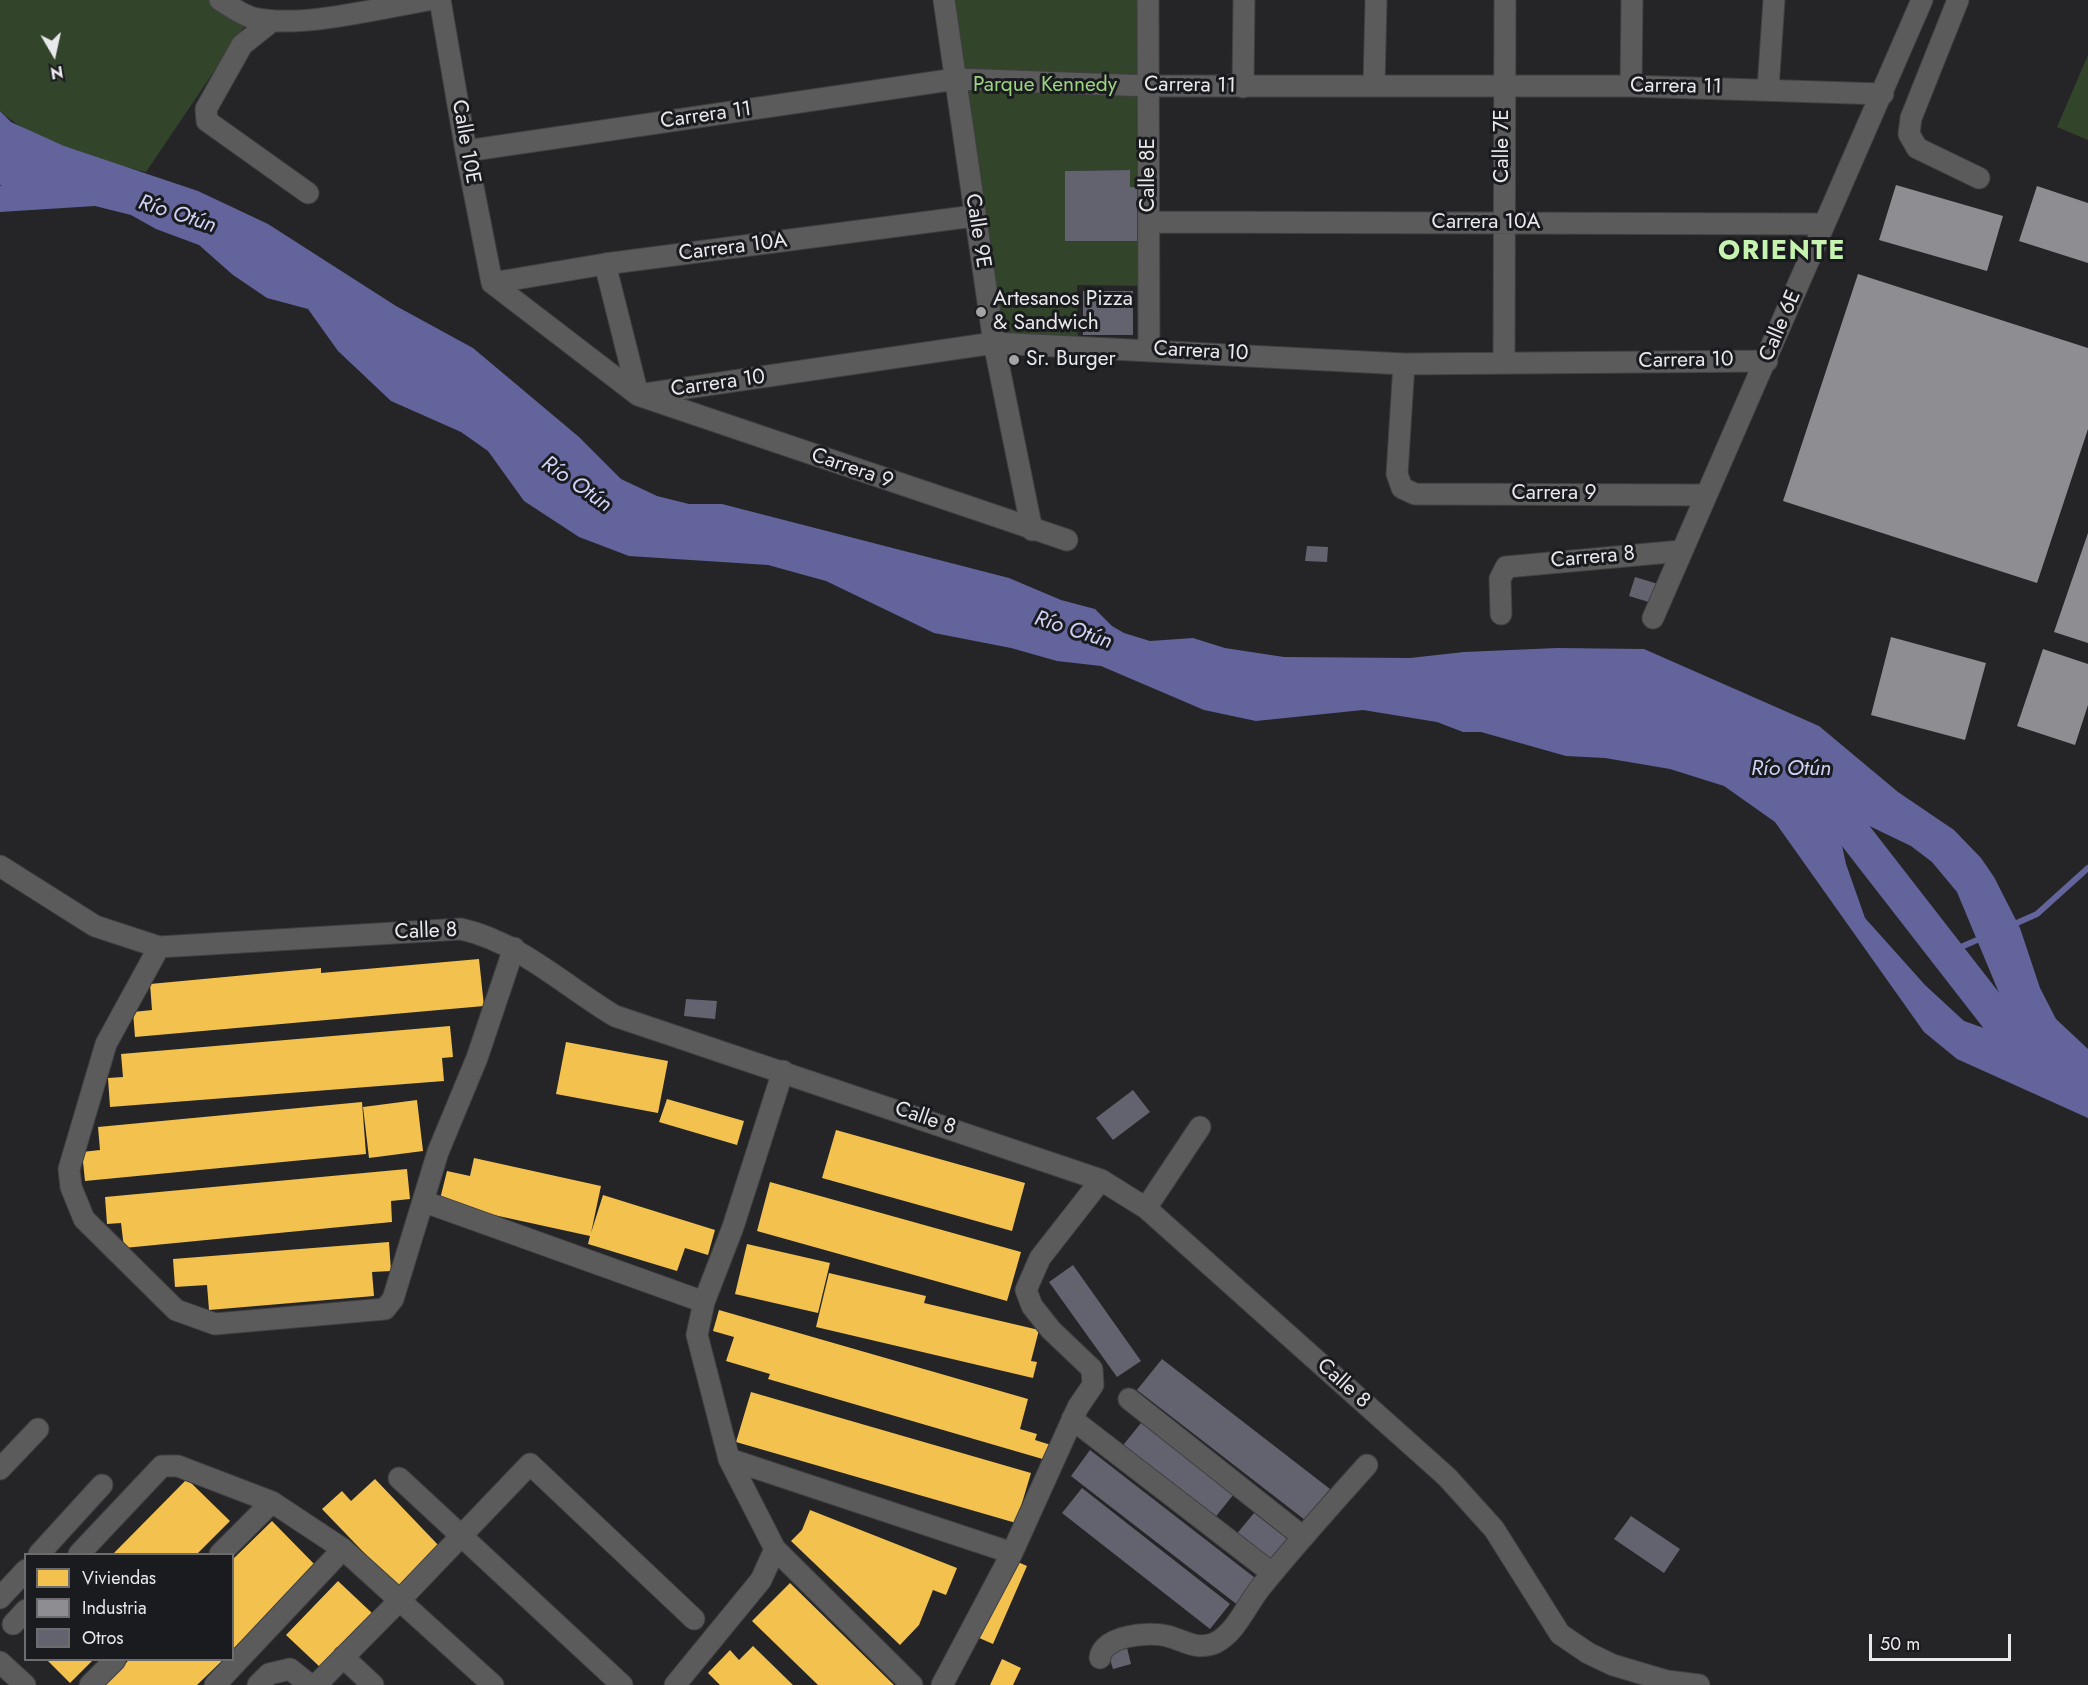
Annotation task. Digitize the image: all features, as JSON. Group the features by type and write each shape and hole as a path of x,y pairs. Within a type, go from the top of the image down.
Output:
{"street":[{"path":"220,0 249,9 272,21 320,18 428,0"},
{"name":"Calle 10E","path":"440,0 492,283"},
{"name":"Calle 9E","path":"944,0 994,343 1032,530"},
{"name":"Calle 8E","path":"1148,0 1149,349"},
{"path":"1243,87 1244,0"},
{"path":"1374,86 1376,0"},
{"name":"Calle 7E","path":"1504,363 1505,0"},
{"path":"1631,86 1632,0"},
{"path":"1768,90 1774,0"},
{"name":"Calle 6E","path":"1653,618 1922,0"},
{"path":"1958,0 1911,118 1909,135 1917,147 1979,178"},
{"path":"272,21 242,45 206,109 207,121 308,193"},
{"name":"Carrera 11","path":"466,151 956,80 1243,87 1631,86 1883,93"},
{"name":"Carrera 10A","path":"492,283 605,264 974,216"},
{"name":"Carrera 10A","path":"1149,222 1823,224"},
{"path":"605,264 638,395"},
{"name":"Carrera 9","path":"492,283 638,395 1067,540"},
{"name":"Carrera 10","path":"638,395 994,343 1149,349 1404,364 1767,360"},
{"name":"Carrera 9","path":"1404,364 1397,474 1402,488 1415,494 1706,495"},
{"name":"Carrera 8","path":"1501,614 1500,579 1506,567 1681,551"},
{"name":"Calle 8","path":"0,866 95,926 159,947 461,930 488,935 514,948 573,990 615,1016 1101,1179 1146,1208 1447,1477 1494,1529 1560,1634 1596,1657 1641,1679 1699,1685"},
{"path":"159,947 106,1044 69,1169 71,1187 84,1218 176,1310 215,1324 385,1310 393,1299 415,1224 425,1202 438,1152 477,1058 514,948"},
{"path":"783,1071 737,1215 704,1302 697,1335 729,1459 775,1549 912,1685"},
{"path":"1146,1208 1200,1126"},
{"path":"942,1685 1012,1553 1072,1419 1093,1385 1092,1369 1051,1330 1032,1306 1026,1290 1040,1258 1101,1179"},
{"path":"425,1202 704,1302"},
{"path":"1129,1398 1303,1537"},
{"path":"1072,1419 1272,1573"},
{"path":"0,1469 38,1429"},
{"path":"729,1459 1012,1553"},
{"path":"258,1685 269,1674 290,1669 318,1681 399,1601 525,1466 534,1465 694,1619"},
{"path":"1100,1658 1101,1650 1107,1643 1143,1635 1166,1635 1193,1647 1213,1643 1227,1635 1272,1573 1367,1465"},
{"path":"80,1553 162,1466 178,1466 272,1502 343,1549 493,1685"},
{"path":"399,1478 622,1685"},
{"path":"40,1553 102,1485"},
{"path":"221,1553 272,1502"},
{"path":"215,1685 343,1549"},
{"path":"675,1685 761,1580 775,1549"},
{"path":"0,1598 24,1572"},
{"path":"343,1657 373,1685"},
{"path":"90,1685 113,1661"},
{"path":"0,1662 26,1685"}],"green space":[{"path":"0,0 220,0 250,18 146,172 68,149 30,132 0,111"},
{"name":"Parque Kennedy","path":"944,0 1148,0 1148,286 1077,285 1078,347 994,343","holes":["1130,170 1130,187 1137,187 1137,240 1065,241 1065,171"]},
{"path":"2088,55 2088,140 2057,127"}],"water":[{"name":"Río Otún","path":"0,111 11,122 64,146 198,191 268,224 396,306 473,348 579,437 621,479 657,496 689,504 722,504 1009,578 1061,600 1095,609 1112,626 1124,633 1150,641 1193,638 1225,648 1284,657 1410,658 1464,652 1557,648 1644,649 1819,726 1898,792 1954,830 1981,858 1994,877 2020,928 2040,988 2056,1019 2088,1049 2088,1118 1957,1059 1924,1032 1775,822 1724,786 1670,769 1605,758 1566,756 1481,732 1463,732 1437,722 1363,710 1256,721 1204,710 1101,666 1057,661 1011,648 934,633 826,581 768,565 629,556 579,537 524,501 488,451 461,432 391,401 338,351 308,309 267,298 233,275 199,245 156,229 131,215 95,206 0,212 0,186 22,183 35,176 18,158 0,151","holes":["1517,679 1596,680 1692,693 1738,711 1738,717 1579,706 1522,698 1508,689","1834,809 1911,846 1932,862 1957,892 2012,1024 1998,1033 1964,1021 1925,985 1865,918 1846,864"]}],"building: Viviendas":[{"path":"479,959 484,1006 135,1037 133,1012 152,1010 150,984 321,968 321,973"},
{"path":"450,1026 453,1057 442,1058 444,1081 110,1107 108,1078 123,1077 121,1054"},
{"path":"566,1042 668,1061 658,1113 556,1094"},
{"path":"667,1099 744,1121 737,1145 659,1122"},
{"path":"417,1100 423,1151 369,1158 363,1107"},
{"path":"362,1102 366,1154 85,1181 82,1152 100,1150 98,1127"},
{"path":"836,1130 1025,1183 1012,1231 822,1178"},
{"path":"474,1158 601,1186 591,1233 603,1195 715,1230 708,1255 685,1248 677,1271 588,1244 590,1236 439,1203 447,1171 470,1176"},
{"path":"407,1169 410,1199 391,1201 392,1222 124,1248 121,1223 107,1224 105,1197"},
{"path":"770,1182 1021,1252 1007,1301 757,1231"},
{"path":"389,1242 391,1271 372,1272 374,1296 209,1310 207,1285 175,1287 173,1259"},
{"path":"747,1244 830,1263 818,1313 735,1294"},
{"path":"829,1273 926,1296 924,1303 1039,1330 1031,1361 1037,1362 1033,1378 816,1327"},
{"path":"719,1310 1028,1399 1020,1429 1037,1434 1035,1440 1051,1445 1046,1460 768,1379 770,1374 726,1361 734,1337 713,1331"},
{"path":"751,1392 1031,1473 1016,1523 736,1442"},
{"path":"187,1479 230,1521 198,1553 114,1553"},
{"path":"375,1479 441,1548 398,1588 322,1509 342,1491 351,1501"},
{"path":"810,1510 957,1568 946,1595 933,1590 919,1625 900,1645 791,1541 802,1530"},
{"path":"272,1521 318,1568 234,1648 234,1558"},
{"path":"1011,1559 1027,1566 993,1644 977,1637"},
{"path":"338,1581 373,1614 321,1668 286,1635"},
{"path":"790,1583 894,1685 818,1685 752,1621"},
{"path":"753,1646 793,1685 720,1685 708,1673 730,1650 739,1660"},
{"path":"1002,1659 1021,1668 1013,1685 990,1685"},
{"path":"48,1661 92,1661 70,1683"},
{"path":"128,1661 222,1661 197,1685 103,1685"}],"building: Industria":[{"path":"1896,185 2003,216 1987,271 1879,240"},
{"path":"2037,186 2088,203 2088,263 2019,241"},
{"path":"1858,274 2088,348 2088,429 2037,583 1783,501"},
{"path":"2088,533 2088,643 2054,632"},
{"path":"1891,637 1986,663 1965,740 1871,715"},
{"path":"2043,649 2088,664 2088,705 2075,745 2017,726"}],"building: Otros":[{"path":"1130,170 1130,187 1137,187 1137,241 1065,241 1065,171"},
{"path":"1083,291 1133,291 1133,335 1083,335"},
{"path":"1307,546 1328,547 1327,562 1305,561"},
{"path":"1635,577 1658,584 1652,603 1629,596"},
{"path":"686,999 717,1001 715,1019 684,1016"},
{"path":"1133,1090 1150,1112 1113,1140 1096,1118"},
{"path":"1073,1265 1141,1361 1117,1377 1049,1282"},
{"path":"1162,1359 1330,1489 1305,1520 1137,1390"},
{"path":"1141,1423 1234,1494 1213,1520 1120,1449"},
{"path":"1090,1450 1259,1581 1239,1606 1071,1476"},
{"path":"1082,1488 1230,1604 1210,1629 1062,1513"},
{"path":"1254,1513 1290,1541 1272,1564 1235,1536"},
{"path":"1631,1516 1680,1549 1664,1573 1614,1539"},
{"path":"1126,1644 1131,1664 1113,1669 1107,1650"}],"waterway":[{"name":"Río Otún","path":"0,166 29,180 75,184"},
{"name":"Río Otún","path":"1464,690 1600,693 1659,700 1740,715 1797,752 1834,808 2005,1028 2048,1066 2088,1087"},
{"path":"2010,926 2037,914 2088,868"},
{"path":"1947,953 1984,937"}],"place":[{"name":"Artesanos Pizza & Sandwich","path":"981,312"},
{"name":"Sr. Burger","path":"1014,360"}],"district":[{"name":"ORIENTE","path":"1782,252"}]}
